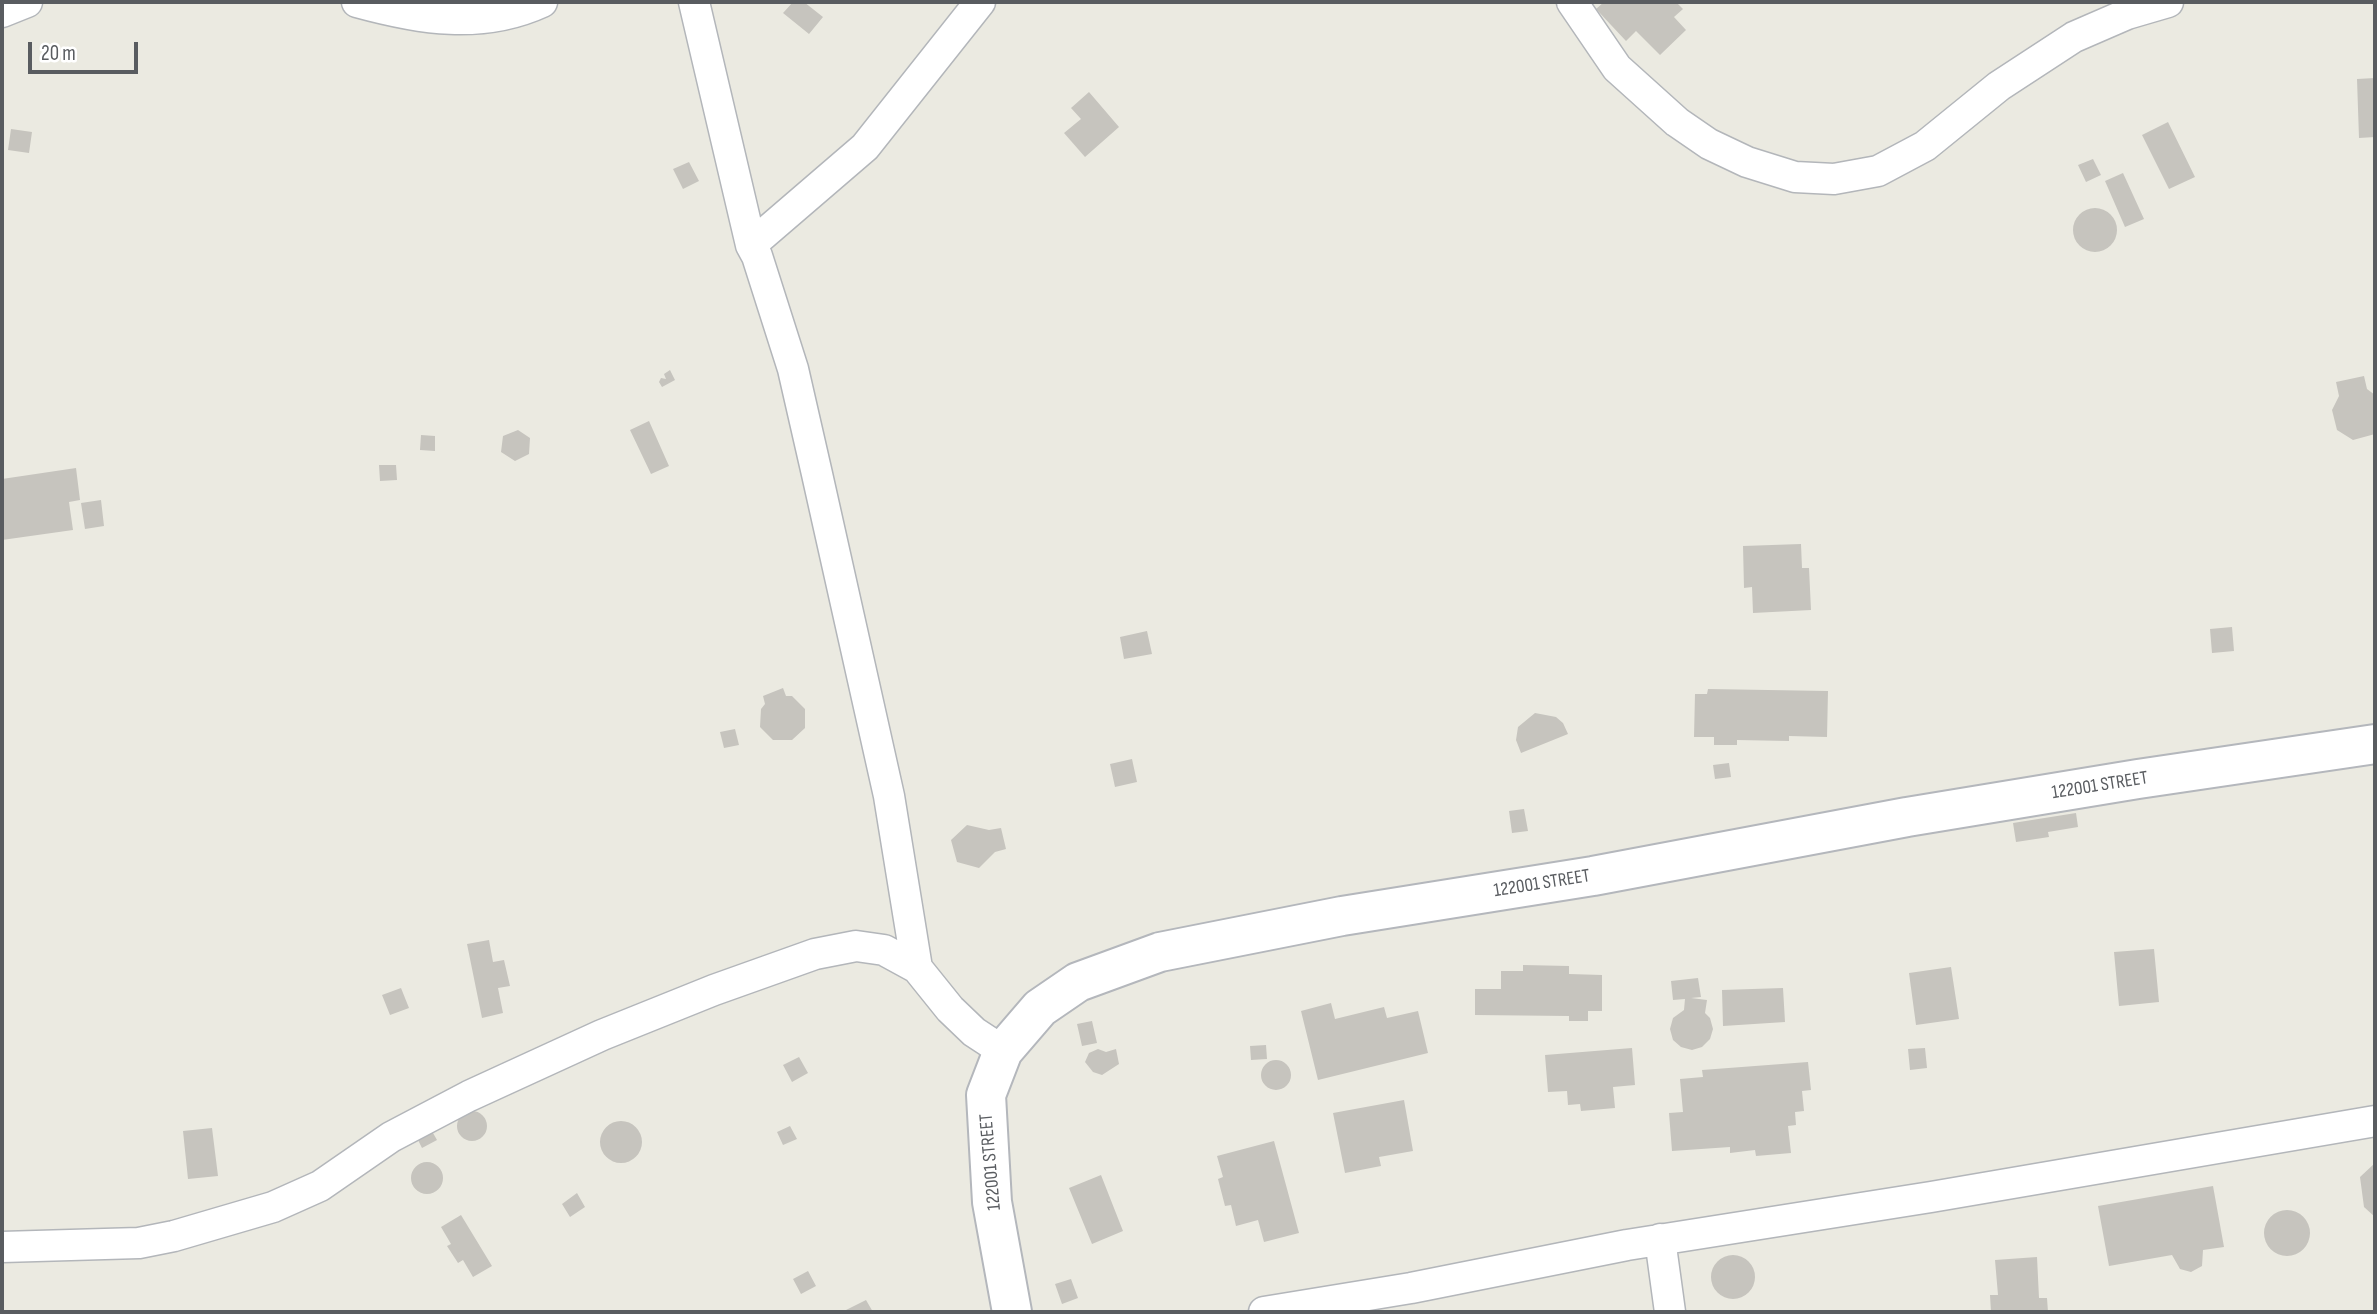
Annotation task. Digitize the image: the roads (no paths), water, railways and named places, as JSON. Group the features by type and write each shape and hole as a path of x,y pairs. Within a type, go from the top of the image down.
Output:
{"street":[{"path":"2,12 27,2"},
{"path":"357,2 401,14 435,19 491,19 542,2"},
{"path":"694,2 751,245 757,256 793,369 889,796 917,968"},
{"path":"751,245 865,147 980,2"},
{"path":"1572,2 1617,68 1709,144 1747,162 1795,177 1834,179 1878,172 1925,146 1999,86 2074,37 2127,14 2168,2"},
{"name":"122001 STREET","path":"1012,1312 992,1202 986,1095 1003,1051 1040,1008 1078,982 1160,952 1342,916 1593,876 1908,817 2375,744"},
{"path":"2,1247 139,1243 174,1236 273,1207 320,1186 391,1137 469,1096 602,1035 714,990 815,954 856,946 884,950 917,968 950,1009 974,1032 1003,1051"},
{"path":"1264,1312 1410,1289 1660,1239 1930,1197 2375,1121"},
{"path":"1660,1239 1670,1312"}]}
